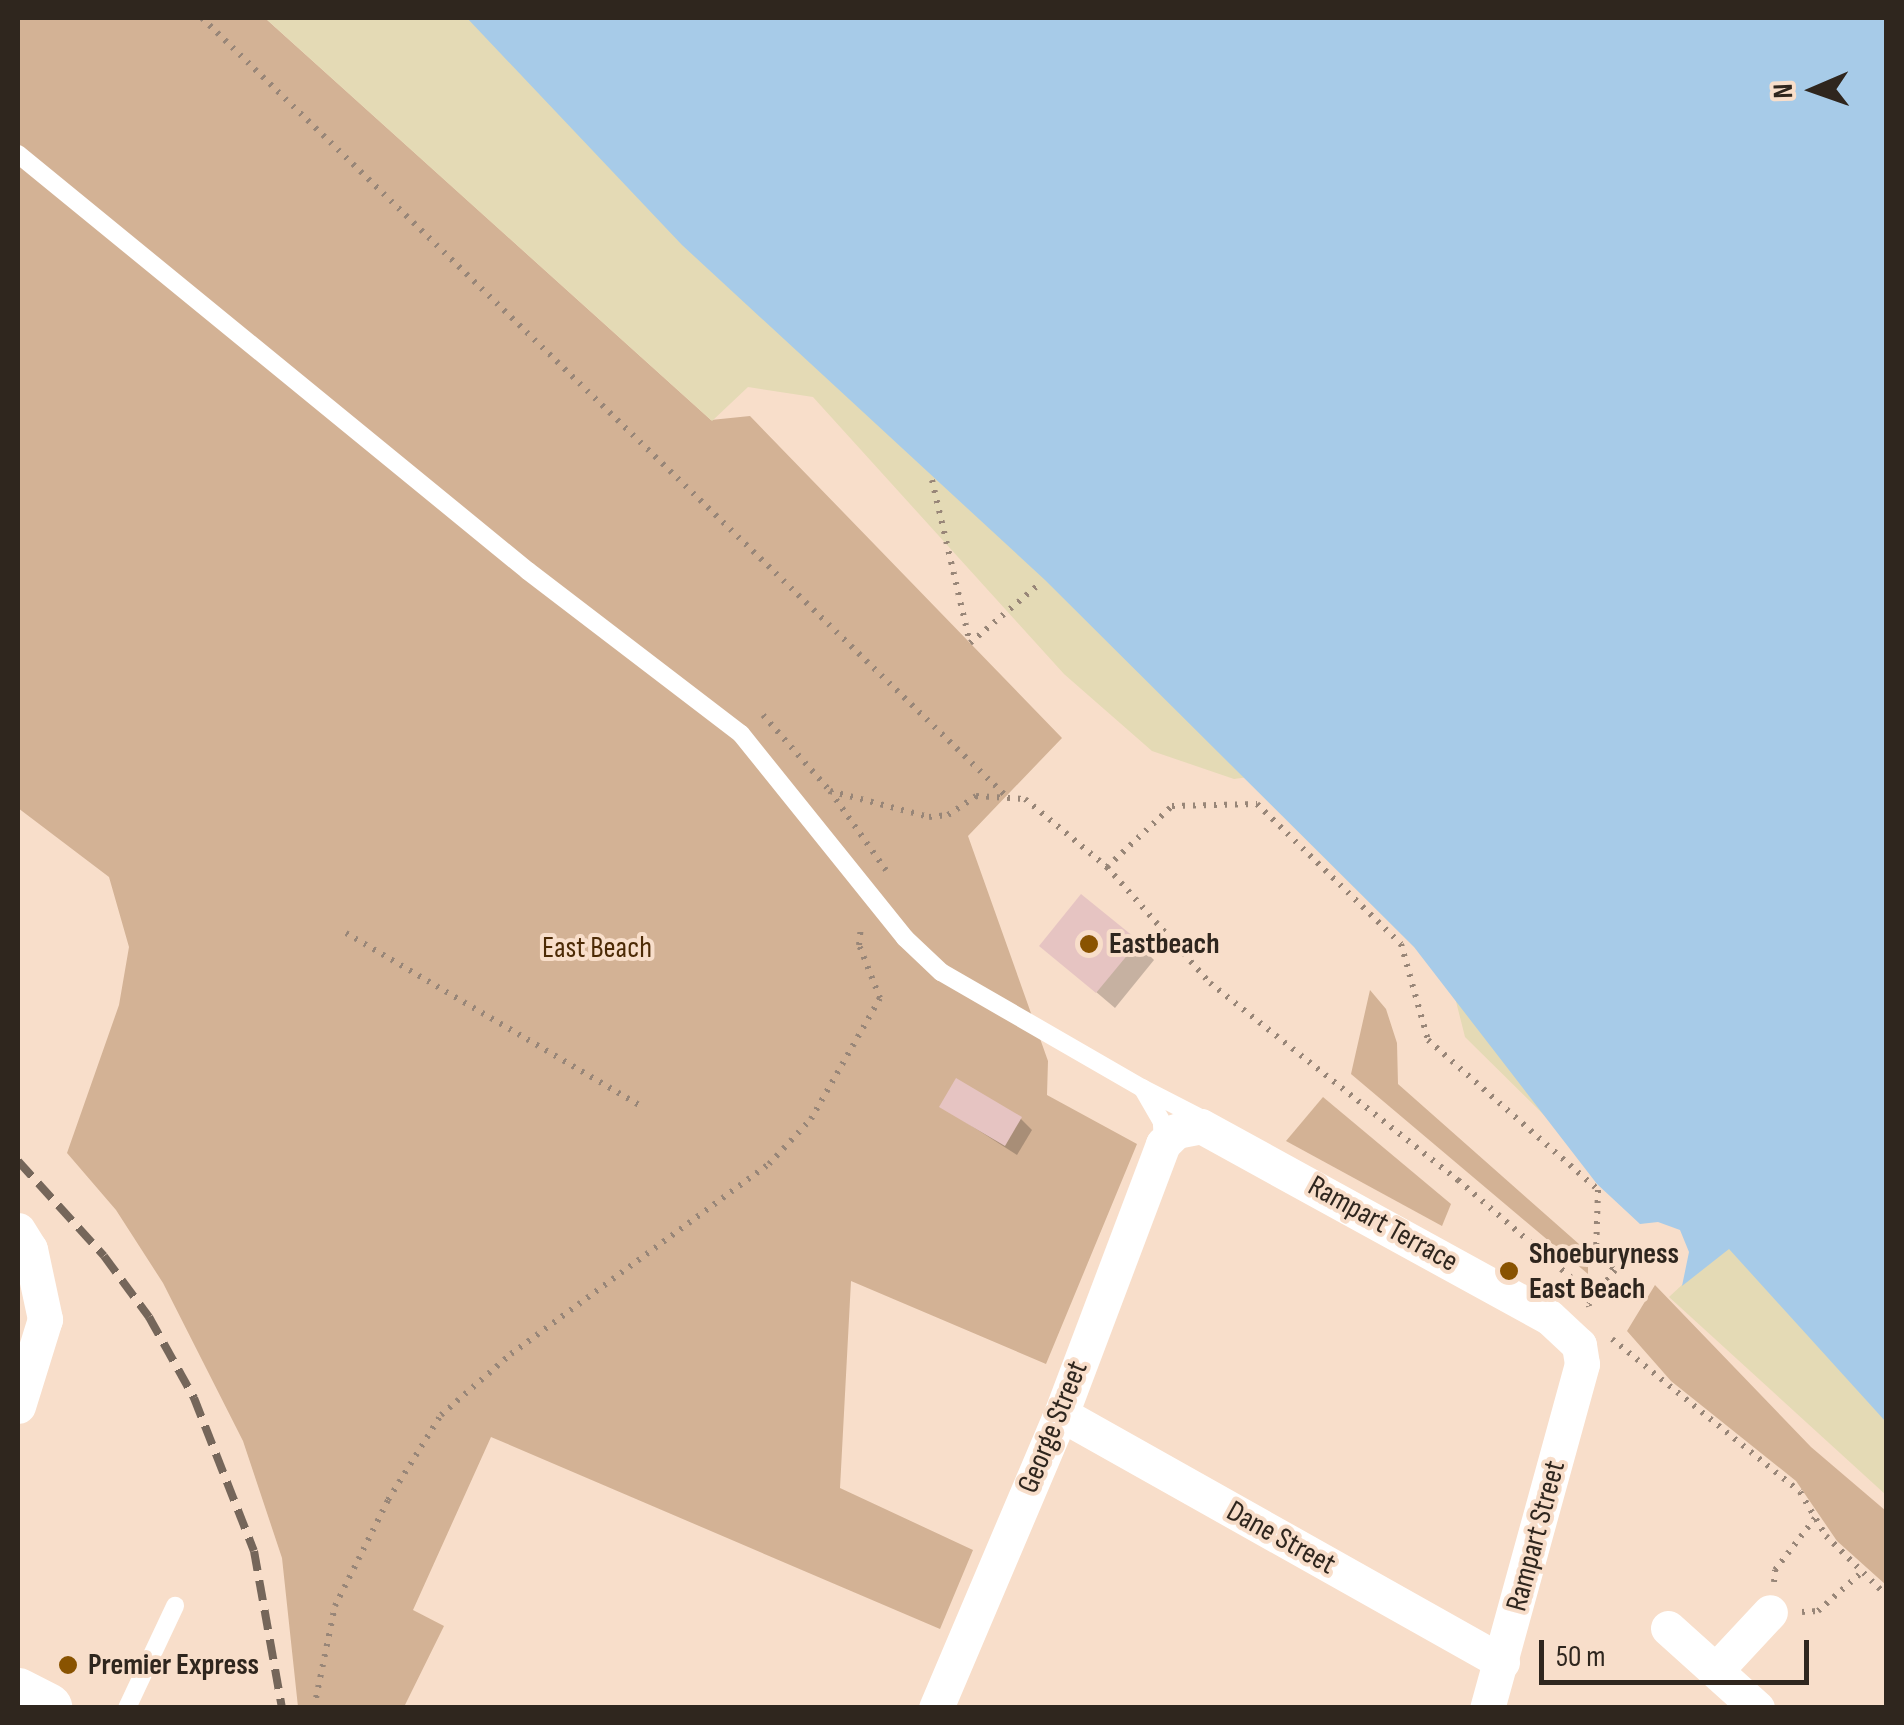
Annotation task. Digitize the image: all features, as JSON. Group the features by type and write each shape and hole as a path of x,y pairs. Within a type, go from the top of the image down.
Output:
{"street":[{"name":"Rampart Terrace","path":"1163,1144 1176,1131 1201,1126 1225,1134 1549,1317 1571,1332 1582,1364"},
{"name":"George Street","path":"936,1708 1061,1414 1163,1144"},
{"path":"18,1230 30,1250 45,1319 18,1406"},
{"name":"Rampart Street","path":"1487,1708 1582,1364"},
{"name":"Dane Street","path":"1061,1414 1502,1662"},
{"path":"1716,1670 1770,1612"},
{"path":"1668,1628 1757,1708"},
{"path":"18,1693 46,1708"}],"lane":[{"path":"18,154 528,571 741,734 873,899 941,972 1225,1134"},
{"path":"1142,1088 1162,1122 1163,1144"},
{"path":"127,1708 175,1606"}],"path":[{"path":"202,18 1008,796"},
{"path":"932,480 970,643 1036,586"},
{"path":"314,1708 335,1606 388,1500 440,1415 512,1354 770,1164 811,1119 880,998 859,944 873,899 884,883 884,864 830,791 756,710"},
{"path":"830,791 928,818 948,815 976,796 1025,799 1107,867 1210,984 1458,1180 1581,1286 1588,1304 1615,1270 1596,1252 1598,1190 1428,1040 1401,944 1257,804 1172,806 1107,867"},
{"path":"346,932 644,1108"},
{"path":"1599,1330 1682,1389 1800,1492 1815,1518 1861,1574 1886,1596"},
{"path":"1815,1518 1776,1570 1770,1612 1818,1611 1861,1574"}],"green space":[{"name":"East Beach","path":"18,18 265,18 711,420 750,416 1062,738 968,836 1048,1061 1047,1095 1137,1144 1046,1364 851,1281 840,1488 973,1550 940,1629 491,1437 413,1610 444,1626 404,1707 298,1707 282,1558 243,1441 163,1283 116,1210 67,1153 119,1005 129,947 109,877 18,808"},
{"path":"1370,990 1386,1009 1397,1043 1398,1084 1588,1252 1588,1274 1351,1074"},
{"path":"1323,1097 1451,1204 1442,1226 1286,1141"},
{"path":"1655,1285 1811,1447 1886,1511 1886,1585 1837,1541 1796,1481 1671,1381 1627,1331"}],"sand":[{"path":"265,18 644,18 1886,1145 1886,1495 1669,1297 1713,1256 1666,1195 1626,1196 1465,1037 1436,922 1293,771 1234,779 1152,751 1064,674 813,397 748,387 712,421"}],"water":[{"path":"467,18 1886,18 1886,1422 1729,1249 1682,1286 1689,1252 1680,1230 1658,1222 1640,1224 1597,1184 1414,947 1045,580 682,245"}],"building":[{"name":"Eastbeach","path":"1081,894 1139,941 1096,993 1039,946"},
{"path":"956,1078 1022,1117 1005,1146 939,1107"}],"railway":[{"path":"18,1161 104,1256 149,1317 194,1398 254,1551 282,1708"}],"place":[{"name":"Eastbeach","path":"1089,944"},
{"name":"Shoeburyness East Beach","path":"1509,1271"},
{"name":"Premier Express","path":"68,1665"}]}
